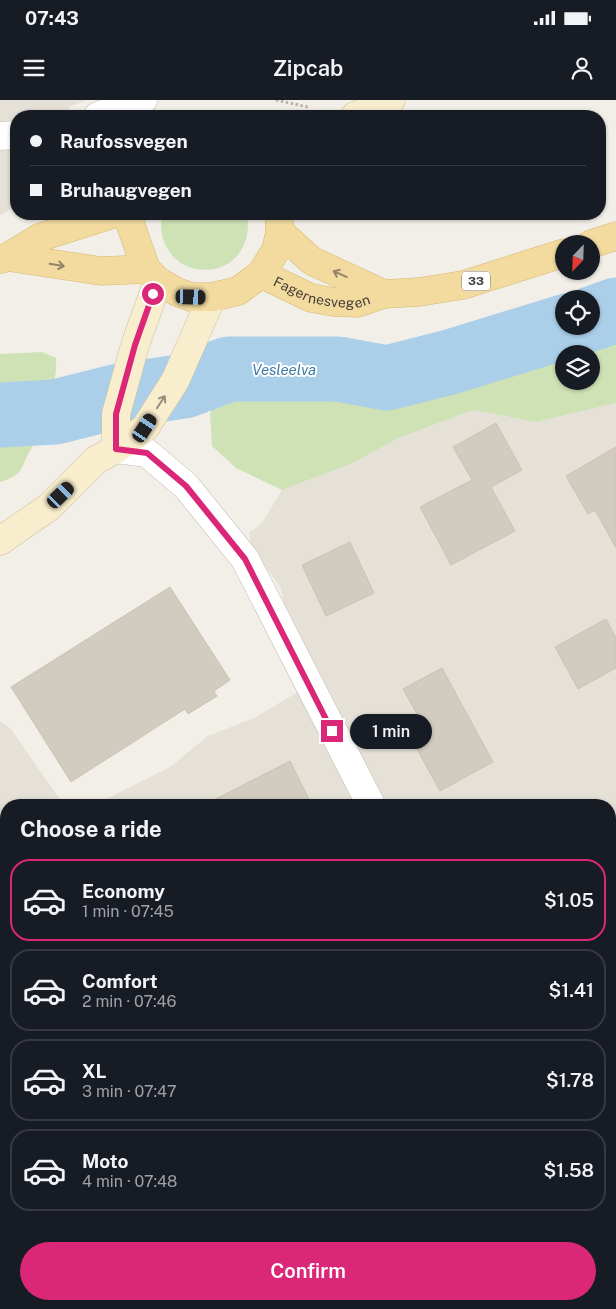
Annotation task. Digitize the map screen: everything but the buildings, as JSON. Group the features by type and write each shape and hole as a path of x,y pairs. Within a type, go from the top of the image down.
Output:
{"main road":[{"path":"4,258 40,237 94,220"},
{"path":"116,449 116,414 152,275 130,223 131,220"},
{"name":"33","path":"152,275 177,292 191,297 212,297 238,290 261,274 276,250 280,223"},
{"name":"Fagernesvegen","path":"280,223 312,261 384,294"},
{"path":"600,241 616,236"},
{"name":"Fagernesvegen","path":"261,274 311,298 357,303 384,294 419,292 462,285 555,256"},
{"path":"4,258 101,271 152,275"},
{"path":"0,541 49,507 96,460 116,449 145,428 175,381 212,297"}],"street":[{"path":"114,110 142,100"},
{"path":"116,449 147,453 186,486 245,559 368,799"}],"path":[{"path":"276,100 308,107"}],"shaded area":[{"path":"0,100 87,100 71,106 67,110 10,110 10,210 0,215"},
{"path":"616,403 616,799 106,799 170,767 208,736 254,718 296,693 307,681 287,620 281,588 252,549 249,533 262,523 282,490 353,463 396,439 473,410 536,422"},
{"path":"0,721 10,728 60,799 0,799"}],"green space":[{"path":"162,220 248,220 247,237 243,247 230,262 209,270 197,269 188,267 173,256 164,241"},
{"path":"616,330 616,403 536,422 473,410 396,439 353,463 282,490 236,468 212,446 210,414 215,398 227,388 260,393 325,396 555,347 555,390 600,390 600,345 565,345"},
{"path":"42,352 56,358 54,383 47,411 20,471 11,478 0,482 0,354"}],"waterway":[{"name":"Vesleelva","path":"600,316 616,310"},
{"name":"Vesleelva","path":"0,415 55,412 119,396 184,386 229,369 338,369 387,378 450,362 555,330"}],"route":[{"path":"153,294 135,345 116,414 116,449 147,453 186,486 245,559 332,731"}]}
